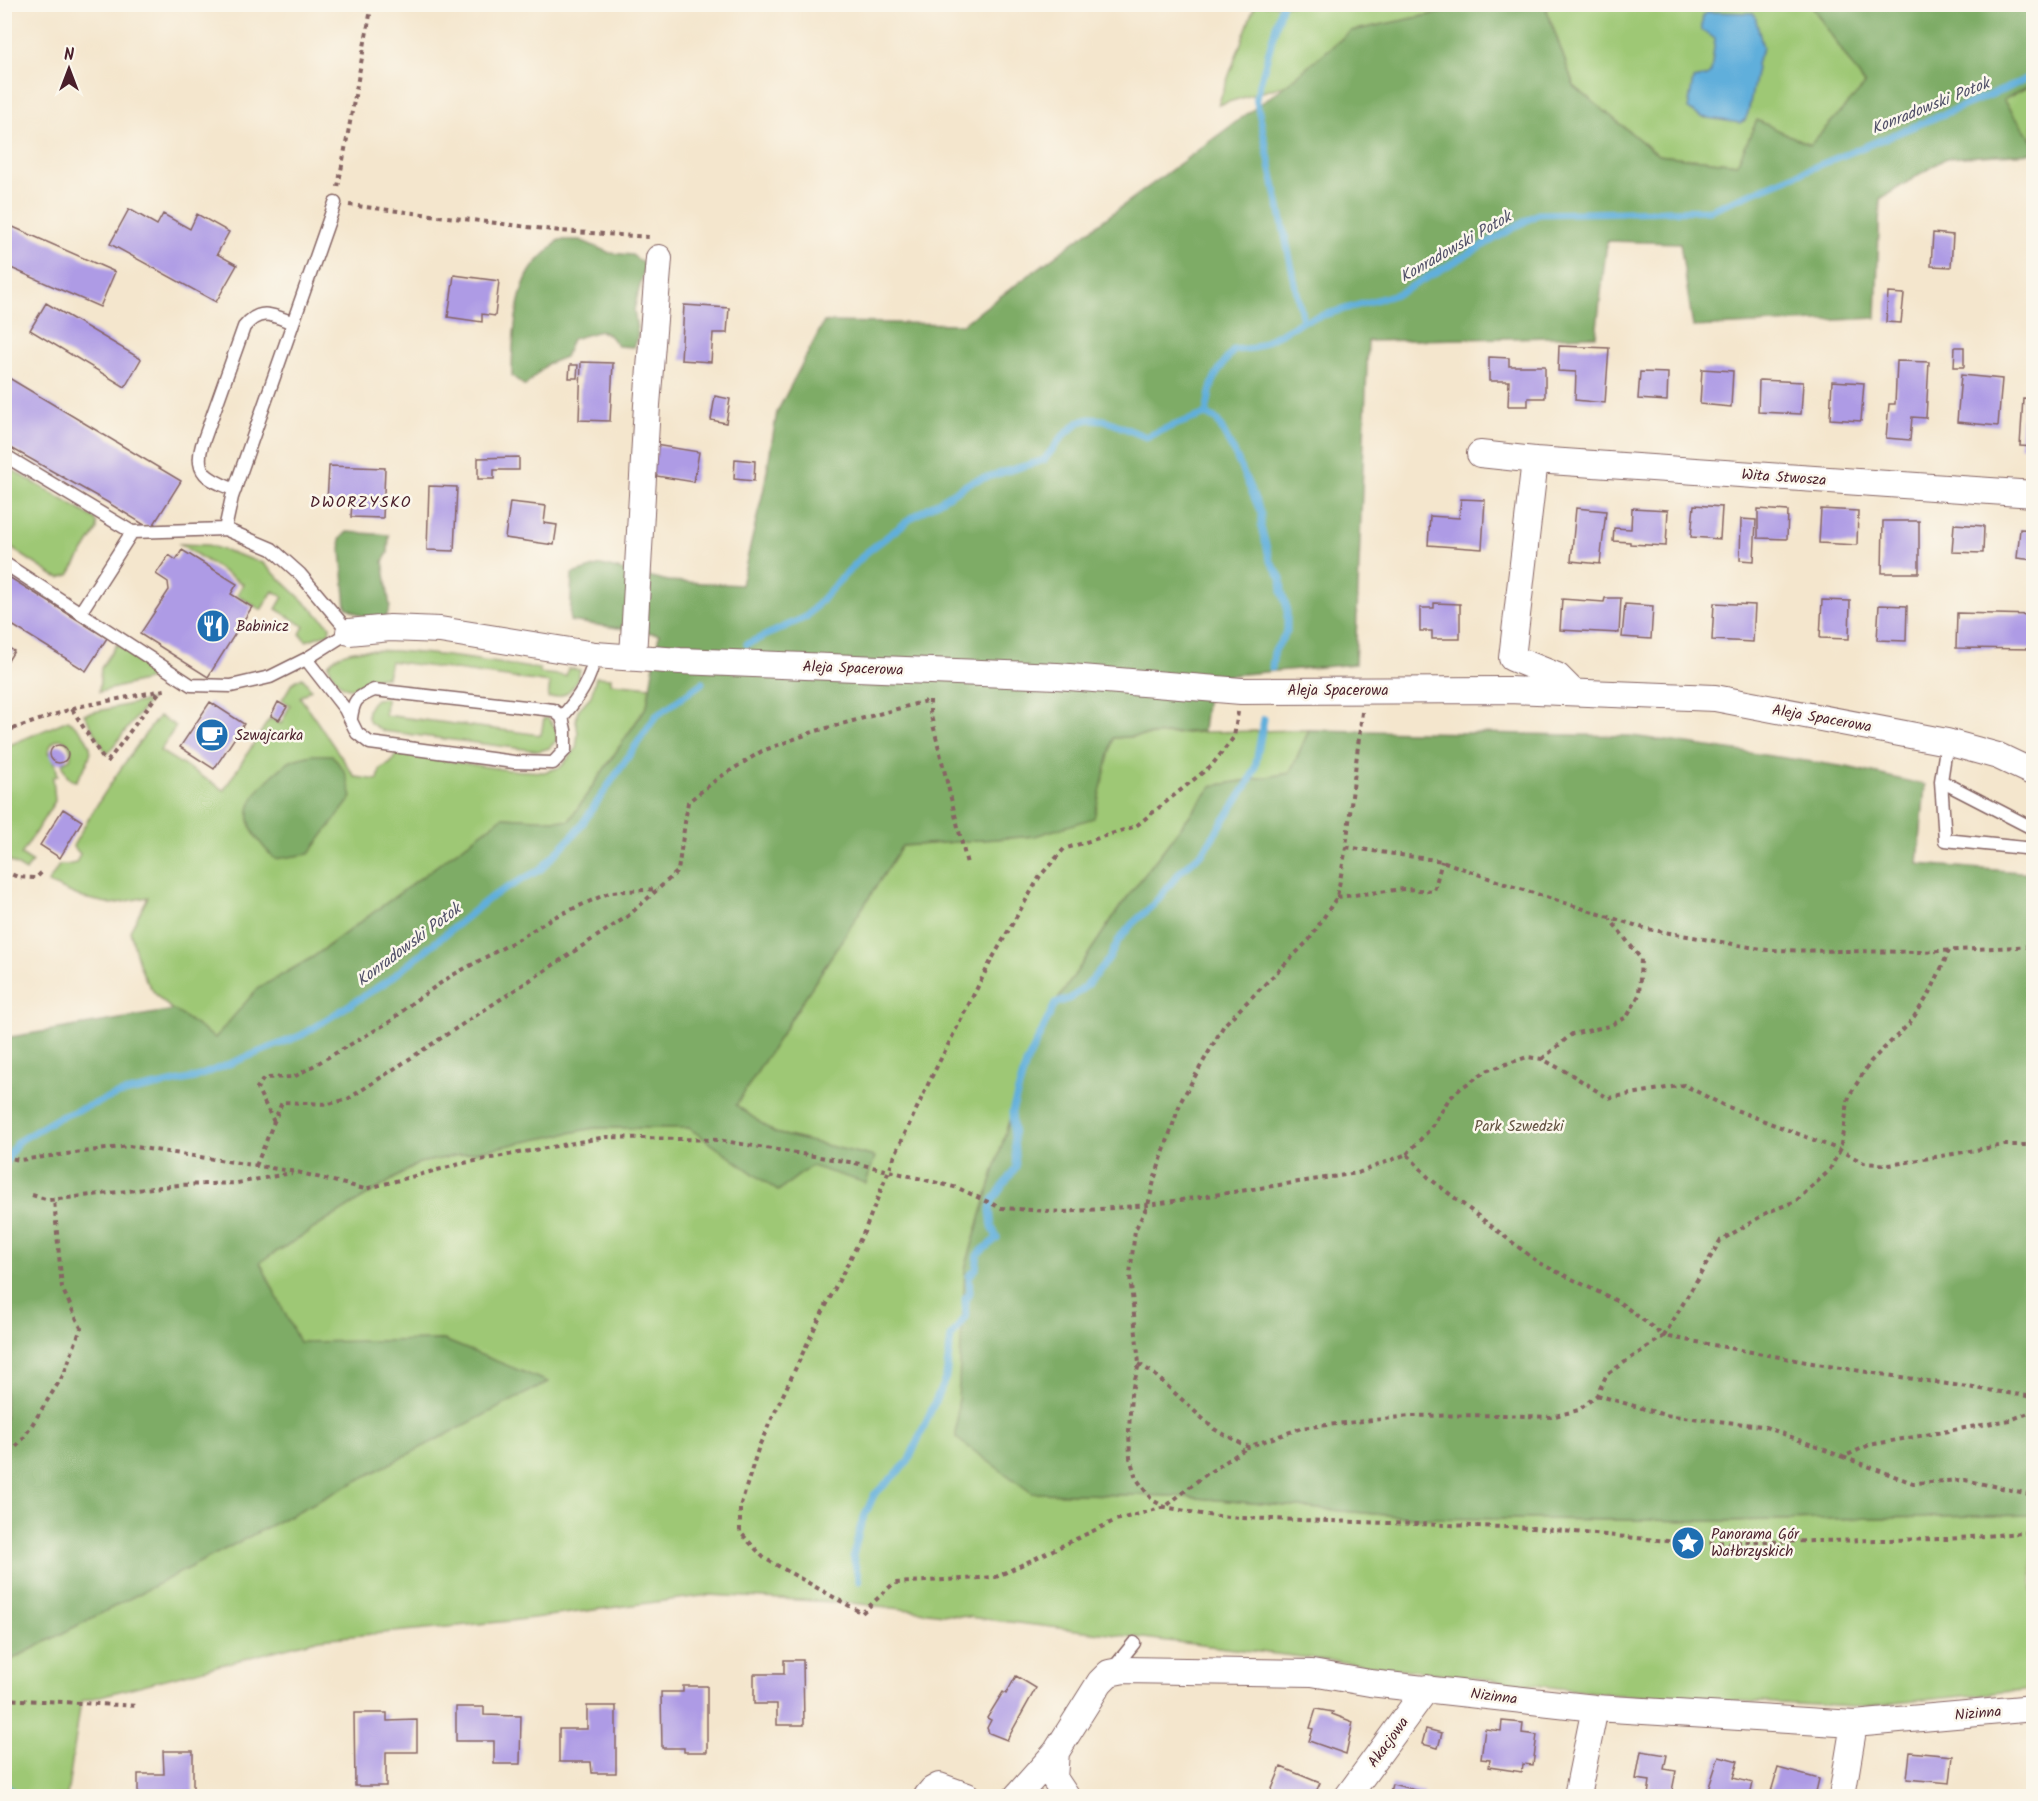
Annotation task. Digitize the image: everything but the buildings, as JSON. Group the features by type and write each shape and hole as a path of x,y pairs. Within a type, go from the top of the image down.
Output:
{"street":[{"path":"633,657 647,405 659,258"},
{"name":"Wita Stwosza","path":"1480,454 1535,460 2034,494"},
{"path":"1491,690 1498,674 1512,658 1535,460"},
{"name":"Aleja Spacerowa","path":"349,632 390,628 440,630 595,655 680,661 1057,676 1241,690 1491,690 1715,699 1861,724 1947,742 1998,756 2034,773"},
{"path":"1512,658 1557,676 1573,692"},
{"name":"Nizinna","path":"1110,1673 1124,1670 1312,1673 1370,1683 1595,1708 1854,1724 2034,1708"},
{"path":"1017,1797 1056,1752 1100,1682 1110,1673"},
{"name":"Akacjowa","path":"1348,1797 1427,1688"},
{"path":"1577,1797 1595,1708"},
{"path":"1842,1797 1854,1724"},
{"path":"1056,1752 1054,1778 1066,1797"},
{"path":"927,1797 939,1785 968,1797"}],"lane":[{"path":"225,529 235,490 335,203"},
{"path":"235,490 204,474 199,456 202,445 244,327 251,319 261,314 293,323"},
{"path":"4,455 132,532 225,529 272,549 300,574 349,632 306,659 270,677 231,686 191,685 4,563"},
{"path":"80,613 132,532"},
{"path":"562,717 577,699 591,675 595,655"},
{"path":"306,659 351,718 357,733 370,743 514,762 553,763 565,750 565,730 562,717 553,710 374,690 356,699 351,718"},
{"path":"1947,742 1941,781 1945,840 2034,849"},
{"path":"1941,781 2034,829"},
{"path":"1110,1673 1134,1643"}],"path":[{"path":"372,4 335,203 561,231 658,237 659,258"},
{"path":"4,732 72,709 191,685"},
{"path":"929,690 930,712 966,864"},
{"path":"1241,690 1234,737 1212,765 1136,826 1064,849 1040,876 992,958 931,1078 864,1232 816,1325 759,1446 740,1507 740,1532 764,1558 862,1613 894,1583 996,1577 1116,1520 1165,1507 1201,1478 1248,1447 1301,1428 1409,1416 1551,1417 1579,1410 1597,1395 1607,1374 1664,1336 1720,1241 1768,1212 1796,1201 1829,1172 1840,1150 1849,1096 1871,1061 1909,1024 1930,993 1949,951"},
{"path":"1365,690 1346,847 1336,897 1309,940 1224,1025 1181,1101 1148,1205 1135,1230 1130,1275 1139,1364 1131,1394 1130,1458 1136,1478 1152,1500 1165,1507 1206,1515 1242,1518 1533,1528 1688,1542 1947,1539 2034,1532"},
{"path":"72,709 102,757 108,761 160,691"},
{"path":"256,1166 282,1102 329,1104 348,1099 619,922 678,871 688,802 717,779 762,752 816,731 930,700"},
{"path":"1346,847 1442,861 1505,884 1647,929 1767,950 1919,952 2034,946"},
{"path":"1336,897 1404,889 1434,891 1442,861"},
{"path":"4,872 18,877 36,878 43,871"},
{"path":"274,1122 257,1088 264,1078 294,1077 391,1021 413,1002 451,976 552,918 611,892 658,889"},
{"path":"1542,1059 1572,1034 1609,1026 1627,1017 1639,995 1641,959 1609,917"},
{"path":"4,1157 20,1160 129,1146 297,1172 365,1189 464,1163 606,1137 718,1140 855,1163 889,1171 958,1188 1001,1208 1064,1212 1148,1205 1358,1173 1407,1154 1431,1128 1449,1099 1461,1088 1486,1071 1527,1057 1542,1059 1608,1098 1684,1086 1723,1105 1840,1150 1864,1163 1890,1165 2004,1145 2034,1145"},
{"path":"1407,1154 1429,1178 1539,1263 1618,1302 1664,1336 1834,1367 2034,1397"},
{"path":"32,1195 54,1200 179,1185 237,1184 297,1172"},
{"path":"4,1460 23,1439 64,1374 81,1328 62,1287 54,1200"},
{"path":"1139,1364 1153,1373 1214,1429 1248,1447"},
{"path":"1597,1395 1665,1415 1763,1426 1913,1483 1965,1480 2034,1495"},
{"path":"1843,1457 1869,1444 2010,1420 2034,1411"},
{"path":"4,1699 138,1706"}],"green space":[{"path":"1255,5 1477,5 1351,31 1286,85 1218,105"},
{"path":"1477,5 1545,5 1574,86 1658,155 1737,164 1757,120 1810,145 1865,85 1811,5 2033,5 2033,84 2003,100 2033,141 2033,153 1946,158 1880,199 1876,318 1693,327 1680,243 1607,241 1596,336 1368,341 1355,664 1209,677 1203,731 1113,738 1094,818 1035,836 902,846 736,1105 775,1133 875,1157 866,1183 811,1166 778,1191 689,1128 594,1128 419,1163 260,1262 299,1342 444,1340 548,1382 5,1663 5,1038 174,1010 215,1038 257,989 313,957 503,817 569,821 647,706 659,634 570,621 572,574 601,565 668,581 741,585 764,488 777,412 824,322 963,324 1286,85 1351,31"},
{"path":"1545,5 1811,5 1866,85 1810,145 1757,121 1738,164 1658,155 1574,86"},
{"path":"2033,84 2033,141 2003,100"},
{"path":"559,240 580,240 610,253 632,255 645,265 634,310 638,336 633,347 618,346 609,335 600,331 572,339 565,357 547,364 525,386 512,376 518,304 527,277 533,267"},
{"path":"4,465 94,518 97,530 69,575 60,578 54,576 5,544"},
{"path":"347,532 389,535 388,553 383,561 390,607 386,617 364,617 346,607 340,539"},
{"path":"180,544 208,545 263,563 330,626 329,633 306,641 300,634 304,626 276,609 283,597 273,591 261,610 237,595 243,584"},
{"path":"117,644 160,671 163,676 99,692 101,668"},
{"path":"362,650 451,656 540,669 540,673 566,676 568,668 580,670 573,687 565,694 554,698 548,698 550,683 390,661 387,677 376,678 348,688 342,685 328,665 343,654"},
{"path":"302,677 311,689 300,697 355,777 378,780 380,769 391,763 397,753 508,770 544,772 561,767 576,749 578,710 591,696 596,677 611,678 611,683 650,687 647,706 569,821 503,817 313,957 258,989 215,1038 162,1001 143,973 130,931 148,897 112,904 83,898 48,883 59,865 76,863 80,854 73,846 113,780 159,716 176,726 160,751 224,790 270,718 281,724 290,705 282,700 292,683"},
{"path":"386,698 385,715 541,735 544,718 548,718 556,729 557,740 549,748 539,751 383,731 370,723 368,713 369,707 376,699"},
{"path":"150,700 107,754 84,714"},
{"path":"68,720 87,740 91,750 90,755 76,781 66,775 62,763 70,759 70,746 59,739 51,745 48,752 55,762 58,776 53,777 55,801 21,855 32,862 26,871 5,858 5,747"},
{"path":"1309,730 1290,773 1212,786 1120,907 1055,1004 1026,1064 965,1269 1033,1493 1174,1496 1420,1518 1721,1521 2033,1515 2033,1689 1854,1707 1618,1695 852,1603 709,1595 510,1621 320,1639 81,1701 67,1796 5,1796 5,1663 547,1382 444,1340 299,1343 260,1262 419,1163 594,1128 689,1128 778,1191 811,1166 875,1157 775,1133 736,1105 902,846 1035,836 1113,738 1203,732"},
{"name":"Park Szwedzki","path":"1309,730 1632,736 1847,767 1925,785 1918,864 2033,873 2033,1515 1721,1521 1420,1518 1174,1496 1032,1493 956,1438 965,1269 1026,1064 1055,1004 1120,907 1212,786 1290,773"},
{"path":"312,755 332,755 345,772 352,797 309,854 275,859 251,828 249,808 261,787 282,767 294,760"}],"water":[{"path":"1708,12 1753,13 1755,16 1763,48 1756,64 1748,113 1745,120 1740,123 1701,117 1688,109 1693,79 1707,76 1711,72 1715,39 1703,31 1702,26 1703,15"}],"waterway":[{"path":"1282,4 1256,98 1303,321"},
{"name":"Konradowski Potok","path":"747,644 806,617 867,552 913,517 971,482 1044,460 1063,436 1079,422 1090,419 1105,420 1146,437 1206,414 1214,379 1234,350 1254,348 1303,321 1400,293 1538,214 1710,210 2010,87 2034,74"},
{"path":"1206,414 1217,420 1235,454 1261,513 1261,527 1270,560 1281,578 1287,608 1287,631 1274,652 1272,668"},
{"name":"Konradowski Potok","path":"4,1166 17,1142 58,1118 119,1094 194,1078 302,1035 389,980 491,897 541,869 578,830 656,716 702,683"},
{"path":"859,1581 853,1556 861,1524 874,1495 908,1462 946,1377 951,1337 966,1316 965,1298 970,1293 969,1276 976,1269 978,1254 997,1238 992,1227 990,1210 993,1200 1016,1167 1012,1112 1026,1064 1055,1004 1071,998 1087,985 1109,959 1118,941 1132,924 1153,905 1181,871 1203,852 1249,782 1255,768 1264,719"},
{"path":"4,1783 17,1796"}],"place":[{"name":"Babinicz","path":"213,626"},
{"name":"Szwajcarka","path":"212,735"},
{"name":"Panorama Gór Wałbrzyskich","path":"1688,1543"}],"district":[{"name":"DWORZYSKO","path":"361,501"}]}
